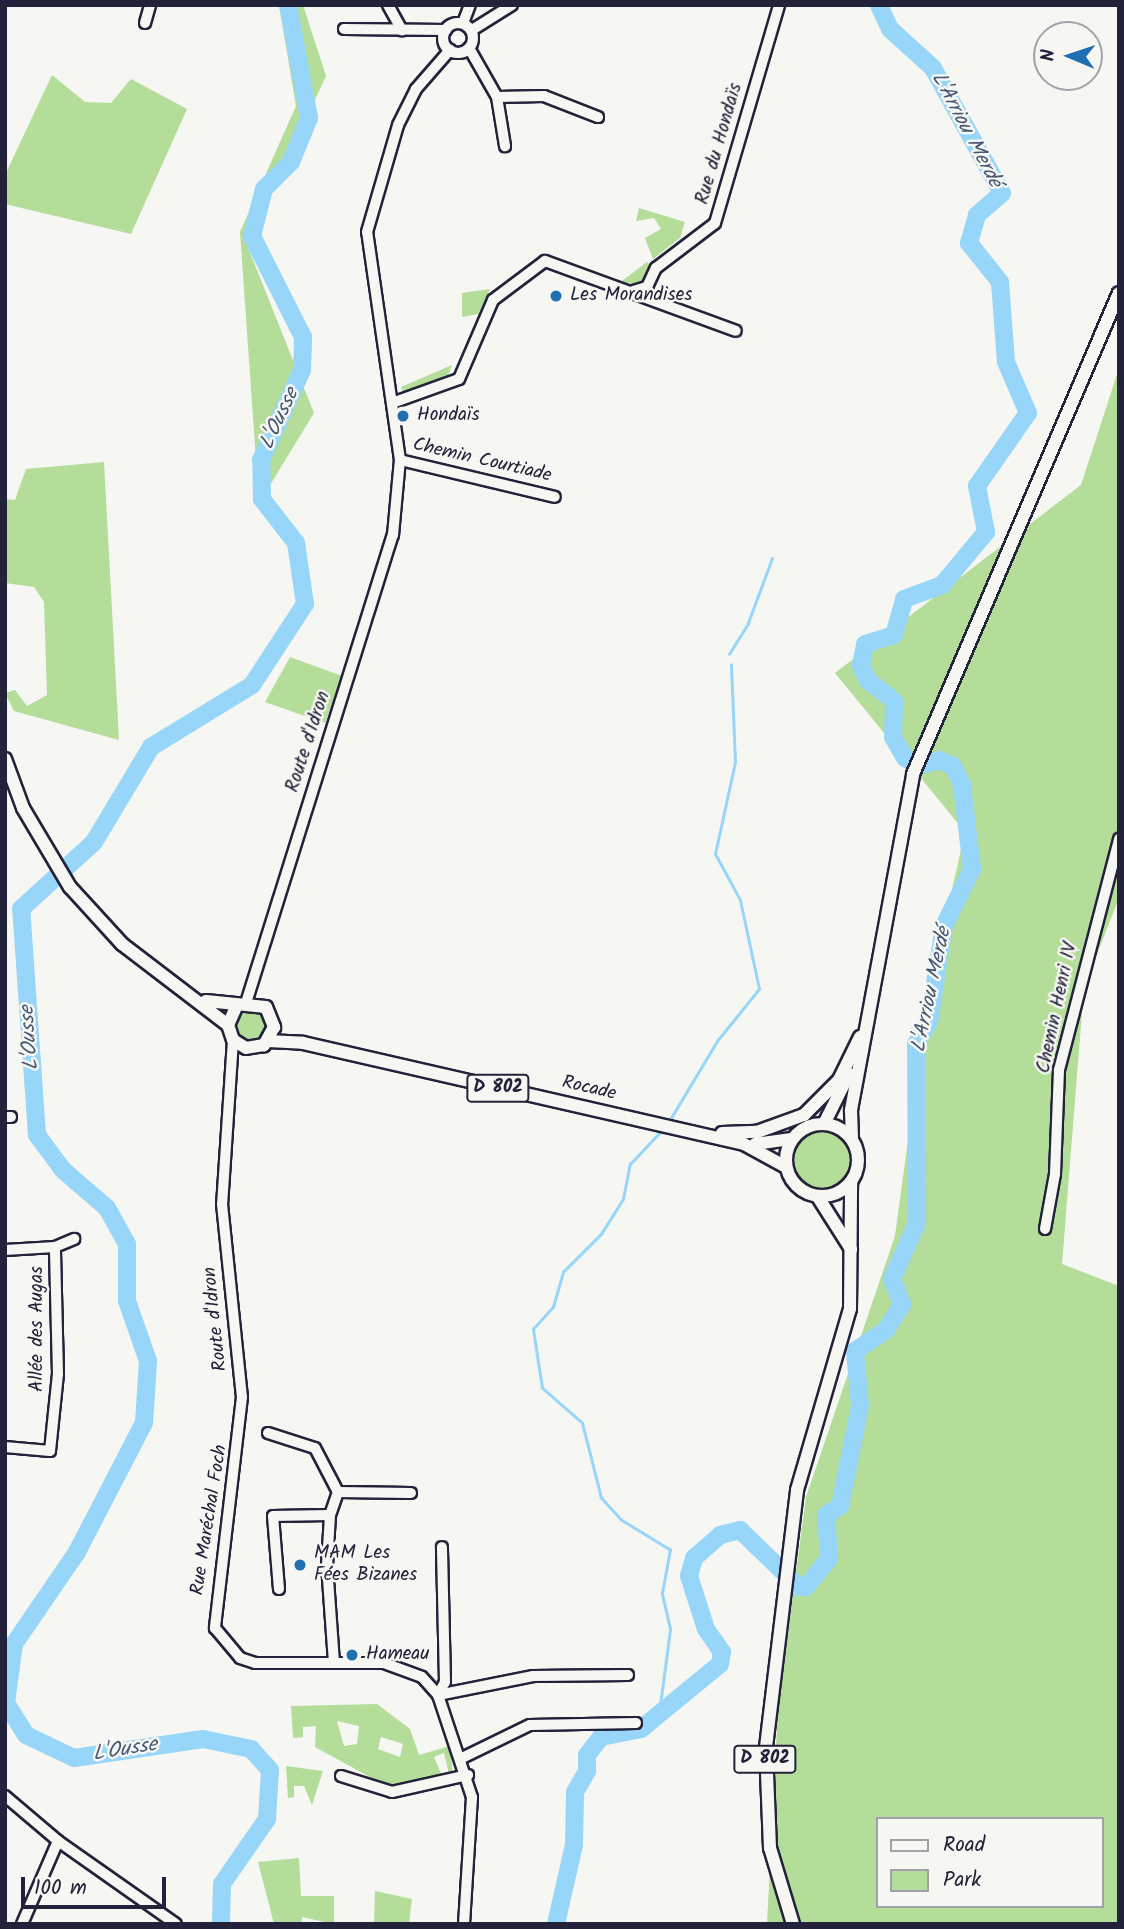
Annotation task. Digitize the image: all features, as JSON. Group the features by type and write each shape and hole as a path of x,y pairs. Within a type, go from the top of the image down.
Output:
{"main road":[{"path":"818,1197 851,1182 858,1161 852,1139 850,1110 878,966 897,833 913,774 1118,294"},
{"path":"5,759 55,865 70,887 122,944 228,1025 233,1040 253,1049 268,1041 274,1027 266,1007 241,1005 184,990"},
{"path":"853,1253 818,1197 794,1184 786,1167 792,1139 824,1124 860,1037 878,966"},
{"path":"228,1025 241,1005"},
{"name":"D 802","path":"274,1027 303,1044"},
{"path":"694,1132 757,1132 804,1115 839,1080 860,1037"},
{"name":"D 802","path":"268,1041 303,1044"},
{"name":"Rocade","path":"303,1044 744,1144"},
{"path":"824,1124 852,1139"},
{"name":"D 802","path":"744,1144 792,1139"},
{"name":"D 802","path":"744,1144 786,1167"},
{"name":"D 802","path":"793,1924 770,1848 765,1792 782,1591 797,1490 850,1309 853,1253 851,1182"}],"street":[{"path":"145,23 150,5"},
{"path":"388,5 402,30"},
{"path":"470,5 469,48 497,97 505,146"},
{"path":"344,29 446,30 468,27 512,5"},
{"name":"Rue du Hondaïs","path":"629,290 647,286 656,268 715,223 779,5"},
{"path":"446,30 450,50 469,48"},
{"name":"Route d'Idron","path":"241,1005 258,977 396,518 400,460 367,232 398,125 416,89 450,50"},
{"path":"497,97 544,96 598,117"},
{"path":"392,403 459,379 493,300 545,261 736,331"},
{"name":"Chemin Courtiade","path":"400,460 555,496"},
{"name":"Chemin Henri IV","path":"1045,1229 1055,1174 1059,1070 1101,895 1119,839"},
{"path":"258,977 266,1007"},
{"name":"Route d'Idron","path":"233,1040 222,1204 240,1437"},
{"path":"232,1072 253,1049"},
{"path":"5,1250 55,1247 74,1240"},
{"name":"Allée des Augas","path":"5,1447 50,1451 58,1374 55,1247"},
{"path":"268,1433 316,1448 338,1492 330,1515 334,1663"},
{"name":"Rue Maréchal Foch","path":"240,1437 215,1628 240,1658 255,1662 399,1666 439,1695"},
{"path":"338,1492 411,1493"},
{"path":"279,1589 273,1516 330,1515"},
{"path":"442,1547 445,1682 439,1695 464,1757 473,1824 464,1924"},
{"path":"439,1695 533,1676 628,1675"},
{"path":"464,1757 530,1725 636,1723"},
{"path":"341,1776 392,1792 468,1776"},
{"path":"5,1796 58,1842 176,1924"},
{"path":"22,1924 58,1842"}],"green space":[{"path":"279,5 303,5 326,76 247,245 314,413 259,503 240,232 296,106"},
{"path":"52,75 85,102 111,103 131,79 187,109 131,234 5,204 5,175"},
{"path":"639,208 685,222 680,238 653,259 645,238 661,229 654,218 636,221"},
{"path":"647,262 652,267 644,283 618,284"},
{"path":"490,289 478,314 462,317 462,293"},
{"path":"452,365 447,378 403,392 401,387"},
{"path":"1119,368 1119,898 1084,987 1062,1264 1119,1286 1119,1924 767,1924 778,1709 806,1497 895,1236 927,1001 965,832 835,673 1081,485"},
{"path":"104,462 119,740 14,711 5,693 15,690 27,706 47,695 44,602 34,587 5,583 5,499 15,500 26,469"},
{"path":"290,657 342,676 325,723 265,702"},
{"path":"251,1009 263,1014 268,1026 263,1038 251,1043 239,1038 234,1026 239,1014"},
{"path":"821,1130 843,1139 852,1161 843,1183 821,1192 799,1183 790,1161 799,1139"},
{"path":"377,1704 410,1729 419,1755 450,1746 453,1776 390,1788 315,1747 316,1726 303,1727 303,1737 293,1738 291,1706","holes":["337,1721 359,1726 357,1744 344,1746","381,1737 403,1744 400,1757 378,1749","444,1753 449,1774 442,1776 434,1757"]},
{"path":"286,1766 323,1771 312,1805 304,1786 294,1786 294,1797 288,1798"},
{"path":"299,1858 301,1896 334,1896 334,1924 302,1917 301,1924 274,1924 258,1862"},
{"path":"375,1891 412,1899 409,1924 374,1924"}],"waterway":[{"name":"L'Ousse","path":"221,1924 222,1884 267,1819 270,1770 251,1749 203,1739 74,1758 26,1735 6,1703 14,1644 77,1552 144,1423 148,1361 127,1301 127,1244 107,1208 63,1170 37,1135 21,909 94,842 151,747 252,685 305,604 296,543 262,499 261,460 302,370 303,337 252,236 264,189 291,162 309,118 288,5"},
{"name":"L'Arriou Merdé","path":"556,1924 574,1845 575,1792 587,1771 587,1755 601,1737 641,1729 720,1664 722,1652 706,1629 689,1576 694,1558 720,1535 740,1530 799,1587 806,1587 829,1559 826,1515 840,1506 860,1406 855,1351 886,1330 902,1304 892,1279 917,1223 916,1044 929,1022 944,926 972,869 962,785 953,766 939,760 919,766 905,758 893,737 894,701 868,681 861,665 865,644 894,635 904,599 942,585 986,532 977,486 1028,413 1006,362 1000,282 969,243 977,215 1002,193 933,68 890,29 879,5"},
{"path":"729,654 748,623 772,558"},
{"path":"671,1118 717,1041 759,989 740,900 715,854 735,762 731,665"},
{"path":"659,1713 670,1629 662,1593 670,1550 621,1520 601,1498 582,1423 542,1388 533,1329 553,1307 563,1272 601,1234 623,1199 630,1164 663,1129"}],"place":[{"name":"Les Morandises","path":"556,296"},
{"name":"Hondaïs","path":"403,416"},
{"name":"MAM Les Fées Bizanes","path":"300,1565"},
{"name":"Hameau","path":"352,1655"}]}
